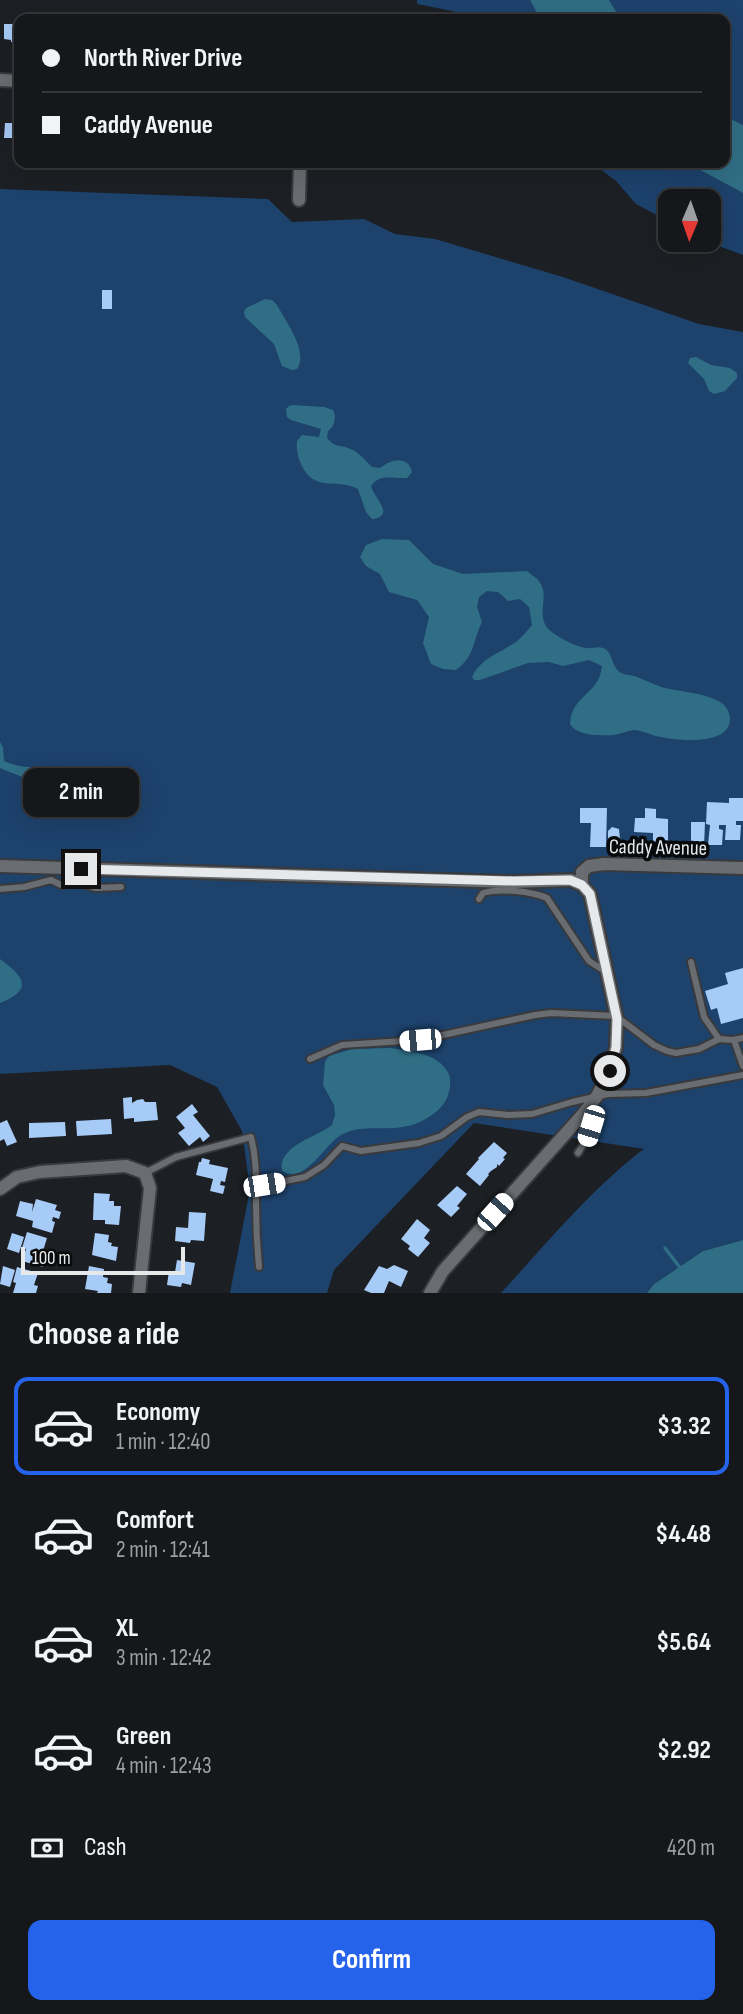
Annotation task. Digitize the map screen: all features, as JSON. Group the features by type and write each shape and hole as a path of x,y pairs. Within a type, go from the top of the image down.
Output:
{"street":[{"path":"299,200 300,168"},
{"name":"Caddy Avenue","path":"582,885 582,872 589,866 604,864 743,868"},
{"path":"0,866 513,881 570,880 582,885 590,894 617,1016 616,1047 610,1071 592,1102 443,1271 430,1293"},
{"path":"0,1189 17,1177 40,1172 126,1167 145,1173 150,1188 139,1293"}],"lane":[{"path":"0,889 24,887 51,880 61,885 77,882 94,888 121,887"},
{"path":"479,899 483,893 490,891 525,892 547,898 589,961 608,973"},
{"path":"691,962 704,1017 719,1039"},
{"path":"310,1059 342,1045 420,1040 535,1014 551,1013 617,1016 654,1045 667,1051 685,1052 699,1049 719,1039 743,1038"},
{"path":"734,1040 743,1066"},
{"path":"256,1187 312,1174 342,1146 361,1151 419,1143 441,1136 473,1114 532,1114 592,1102 608,1094 646,1093 743,1075"},
{"path":"578,1153 591,1126 592,1102"},
{"path":"145,1173 176,1157 251,1137 256,1154 259,1267"}],"shaded area":[{"path":"417,0 530,0 537,14 462,14 417,4"},
{"path":"530,0 609,0 618,14 537,14"},
{"path":"609,0 743,0 743,125 730,118 730,14 618,14"},
{"path":"730,118 743,125 743,193 696,168 730,168"},
{"path":"599,168 696,168 743,193 743,255 721,247 721,189 658,189 658,216 636,204 616,181"},
{"path":"0,189 268,199 292,222 364,219 395,234 435,239 563,277 699,324 743,332 743,1240 703,1251 654,1284 647,1293 501,1293 583,1203 644,1149 474,1123 334,1270 327,1293 230,1293 250,1189 242,1131 217,1087 170,1065 0,1074"},
{"path":"265,299 272,300 277,305 295,337 300,354 297,369 282,366 274,344 245,317 246,308"},
{"path":"696,357 711,365 730,368 737,373 737,378 725,391 714,394 688,363 690,358"},
{"path":"293,405 333,410 334,422 327,438 335,445 355,451 372,467 380,468 399,460 407,463 412,472 407,478 378,479 371,486 382,505 383,514 372,519 366,512 358,489 343,484 321,482 308,475 299,458 297,441 302,435 319,437 321,429 287,417 286,409"},
{"path":"382,539 409,540 433,564 463,574 527,571 542,587 544,620 553,633 577,646 601,647 606,650 621,673 661,687 705,696 720,702 729,712 728,727 722,733 702,740 669,738 635,730 609,735 578,731 570,724 571,716 600,676 602,666 589,660 563,666 549,662 528,663 474,680 472,677 480,665 516,642 532,625 529,607 520,599 508,601 498,592 487,591 479,597 477,607 482,622 467,660 456,670 431,664 423,643 429,617 417,600 389,592 380,574 366,566 360,557 366,545"},
{"path":"0,742 4,761 50,770 66,780 75,794 73,810 63,807 52,793 40,785 0,768"},
{"path":"0,959 15,971 22,982 18,993 0,1003"},
{"path":"390,1048 422,1054 443,1066 448,1072 450,1085 442,1106 429,1117 405,1127 361,1129 341,1135 306,1169 290,1174 282,1171 282,1162 292,1149 332,1125 334,1105 323,1085 325,1062 329,1056 352,1049"},
{"path":"743,1240 743,1293 647,1293 654,1284 703,1251"}],"building":[{"path":"4,24 14,24 14,42 4,39"},
{"path":"12,119 14,138 4,138 5,123 12,123"},
{"path":"359,168 359,170 333,169"},
{"path":"102,290 112,290 112,309 102,309"},
{"path":"729,798 743,798 743,821 736,821 736,825 741,825 740,840 725,840 726,825 719,825 719,829 723,830 722,845 708,845 710,825 706,824 707,802 729,803"},
{"path":"580,808 607,808 606,847 590,847 591,823 580,823"},
{"path":"645,808 656,809 656,818 668,819 668,842 653,842 653,833 634,832 635,818 645,818"},
{"path":"691,822 705,822 704,847 691,847"},
{"path":"612,827 619,829 620,839 616,844 608,845 608,831"},
{"path":"743,968 743,1018 721,1024 717,1008 711,1010 705,991 728,984 725,973"},
{"path":"132,1097 132,1103 143,1099 145,1102 156,1102 158,1120 134,1122 134,1118 124,1119 123,1098"},
{"path":"192,1104 198,1112 193,1115 210,1136 203,1142 200,1137 189,1146 178,1133 185,1128 176,1117"},
{"path":"111,1119 112,1134 77,1136 76,1121"},
{"path":"7,1120 17,1142 7,1146 4,1139 0,1141 0,1123"},
{"path":"65,1122 66,1136 29,1138 29,1123"},
{"path":"494,1142 507,1153 503,1158 505,1159 499,1166 497,1164 480,1186 466,1174"},
{"path":"202,1158 210,1160 209,1164 228,1168 225,1182 221,1181 220,1185 225,1186 223,1194 210,1191 213,1179 196,1175"},
{"path":"457,1186 467,1194 457,1206 460,1208 451,1217 437,1205"},
{"path":"94,1193 110,1194 109,1201 114,1201 114,1206 121,1206 119,1225 105,1224 105,1220 93,1220"},
{"path":"36,1199 57,1205 55,1210 61,1212 59,1219 53,1217 52,1221 55,1222 52,1233 32,1227 33,1221 16,1216 20,1201 33,1204 32,1212"},
{"path":"189,1212 206,1213 204,1241 175,1241 176,1227 188,1228"},
{"path":"417,1219 430,1230 424,1238 430,1243 418,1257 401,1239"},
{"path":"27,1232 47,1238 43,1251 47,1252 43,1267 22,1261 26,1249 22,1248"},
{"path":"12,1233 24,1237 19,1253 7,1249"},
{"path":"95,1233 109,1235 108,1242 112,1243 111,1246 118,1247 116,1261 92,1255"},
{"path":"177,1260 195,1263 191,1285 167,1285 169,1271 175,1272"},
{"path":"394,1265 408,1271 401,1287 389,1281 384,1293 364,1290 379,1266 387,1269"},
{"path":"3,1266 15,1270 10,1287 0,1284"},
{"path":"89,1266 104,1269 103,1277 108,1278 107,1283 112,1284 111,1293 97,1293 98,1291 85,1289"},
{"path":"17,1267 38,1273 34,1285 38,1286 36,1293 13,1293"}],"waterway":[{"path":"665,1248 681,1269"}],"route":[{"path":"81,869 540,882 570,880 582,885 590,894 608,973 617,1019 616,1047 610,1071"}]}
